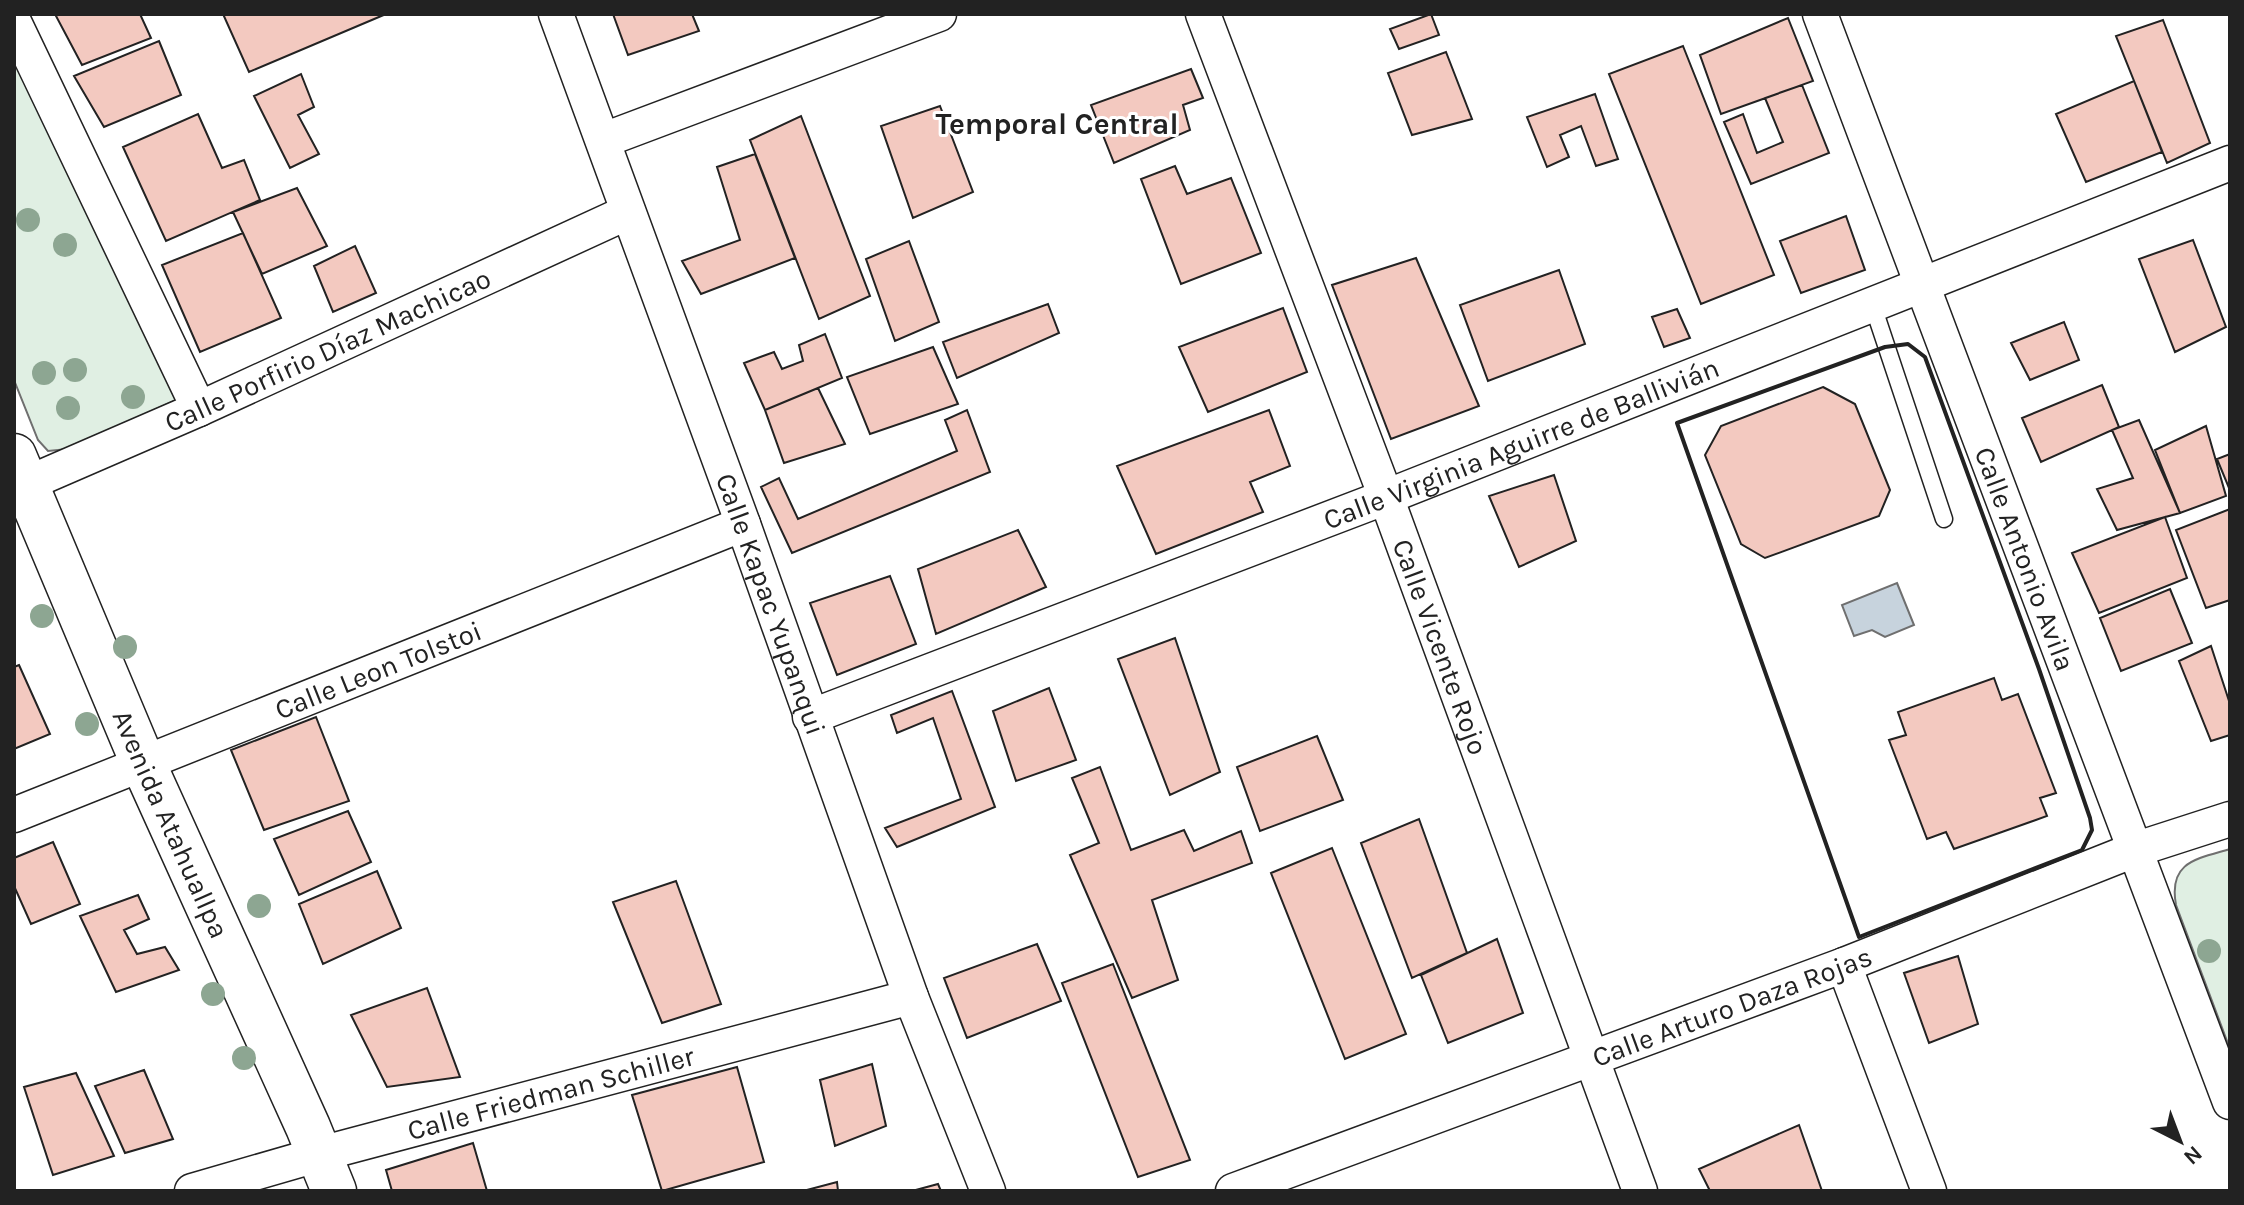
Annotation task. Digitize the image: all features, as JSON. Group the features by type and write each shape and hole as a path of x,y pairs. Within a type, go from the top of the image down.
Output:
{"main road":[{"name":"Avenida Atahuallpa","path":"22,492 327,1173"}],"street":[{"name":"Calle Kapac Yupanqui","path":"556,14 743,524 911,997 988,1191"},
{"path":"604,140 939,14"},
{"name":"Calle Vicente Rojo","path":"1203,14 1386,497 1640,1191"},
{"name":"Calle Antonio Avila","path":"1820,14 2230,1102"},
{"path":"14,22 199,409"},
{"name":"Calle Virginia Aguirre de Ballivián","path":"810,717 1386,497 2230,163"},
{"name":"Calle Porfirio Díaz Machicao","path":"22,492 628,212"},
{"name":"Calle Leon Tolstoi","path":"14,815 743,524"},
{"name":"Calle Arturo Daza Rojas","path":"1233,1191 1844,965 2134,850 2230,819"},
{"path":"1844,965 1929,1191"},
{"name":"Calle Friedman Schiller","path":"192,1191 327,1173 911,997"}],"lane":[{"path":"1873,306 1944,519"}],"green space":[{"path":"14,41 183,397 68,449 48,451 38,440 14,380"},
{"path":"2230,849 2230,1049 2176,905 2175,891 2176,880 2187,865"}],"shaded area":[{"path":"1897,583 1914,625 1885,637 1872,630 1854,636 1842,605"}],"building":[{"path":"140,14 151,38 82,65 56,16"},
{"path":"223,14 386,14 249,72"},
{"path":"613,14 692,14 699,31 628,55"},
{"path":"1431,14 1439,35 1399,49 1390,29"},
{"path":"1788,18 1813,81 1721,114 1700,55"},
{"path":"2163,20 2210,143 2167,163 2116,36"},
{"path":"159,41 181,95 104,127 74,76"},
{"path":"1683,46 1774,275 1701,304 1609,74"},
{"path":"1446,52 1472,119 1412,135 1388,73"},
{"path":"1191,69 1203,98 1183,105 1190,130 1114,163 1091,105"},
{"path":"301,74 314,107 298,115 319,154 290,168 254,96"},
{"path":"2134,81 2162,152 2086,182 2056,114"},
{"path":"1802,85 1829,153 1751,184 1724,122 1743,114 1757,153 1783,142 1765,98"},
{"path":"1595,94 1618,159 1596,166 1581,126 1560,135 1569,157 1547,167 1527,117"},
{"path":"940,106 973,192 913,218 881,126"},
{"path":"198,114 222,168 244,160 260,200 166,241 123,147"},
{"path":"801,116 870,296 819,319 750,140"},
{"path":"755,154 795,258 701,294 682,261 740,240 717,167"},
{"path":"1175,166 1187,194 1231,178 1261,253 1181,284 1141,179"},
{"path":"297,188 327,246 262,274 233,212"},
{"path":"1846,216 1865,270 1801,293 1780,241"},
{"path":"243,233 281,318 200,352 162,265"},
{"path":"2193,240 2226,327 2175,352 2139,259"},
{"path":"909,241 939,322 895,341 866,259"},
{"path":"355,246 376,293 333,312 314,266"},
{"path":"1416,258 1479,406 1391,439 1332,285"},
{"path":"1559,270 1585,344 1488,381 1460,305"},
{"path":"1048,304 1059,333 957,378 943,342"},
{"path":"1283,308 1307,372 1208,412 1179,347"},
{"path":"1677,309 1690,338 1664,347 1652,317"},
{"path":"2064,322 2079,360 2030,380 2011,343"},
{"path":"825,334 842,378 765,410 744,363 774,352 782,369 803,361 799,345"},
{"path":"933,347 958,404 870,434 847,377"},
{"path":"2102,385 2119,427 2041,462 2022,418"},
{"path":"1823,387 1855,404 1890,490 1879,516 1765,558 1741,544 1705,455 1721,426"},
{"path":"818,388 845,444 784,463 765,410"},
{"path":"967,410 990,472 792,553 761,487 779,478 798,519 957,451 945,420"},
{"path":"1269,410 1290,466 1250,482 1263,512 1156,554 1117,466"},
{"path":"2139,420 2180,513 2117,530 2097,489 2133,478 2112,430"},
{"path":"2206,426 2226,496 2180,513 2155,450"},
{"path":"2230,454 2230,488 2229,488 2217,459"},
{"path":"1554,475 1576,541 1519,567 1489,496"},
{"path":"2230,509 2230,600 2206,608 2176,530"},
{"path":"2165,517 2187,578 2099,613 2072,553"},
{"path":"1018,530 1046,587 936,634 918,569"},
{"path":"890,576 916,644 837,675 810,603"},
{"path":"2170,589 2192,643 2121,671 2100,618"},
{"path":"1175,638 1220,772 1170,795 1118,659"},
{"path":"2211,646 2230,704 2230,735 2211,741 2179,661"},
{"path":"19,665 50,734 14,749 14,667"},
{"path":"1994,678 2002,700 2018,694 2056,793 2040,798 2047,816 1954,849 1946,832 1927,839 1889,740 1906,735 1898,712"},
{"path":"1049,688 1076,760 1016,781 993,711"},
{"path":"952,691 995,807 897,847 885,828 961,799 933,718 897,733 891,715"},
{"path":"316,717 349,801 264,830 231,750"},
{"path":"1317,736 1343,800 1260,831 1237,767"},
{"path":"1100,767 1131,850 1184,830 1194,851 1241,831 1252,863 1152,900 1178,980 1132,998 1070,855 1099,843 1072,778"},
{"path":"348,811 371,862 299,895 274,839"},
{"path":"1419,819 1467,953 1412,978 1361,843"},
{"path":"53,842 80,904 31,924 14,886 14,858"},
{"path":"1332,848 1406,1034 1345,1059 1271,873"},
{"path":"377,871 401,928 323,964 299,904"},
{"path":"676,881 721,1004 662,1023 613,902"},
{"path":"138,895 149,919 124,930 137,954 165,947 179,970 116,992 80,916"},
{"path":"1497,939 1523,1013 1448,1043 1421,975"},
{"path":"1037,944 1061,1001 967,1038 944,978"},
{"path":"1958,956 1978,1024 1929,1043 1904,973"},
{"path":"1113,964 1190,1160 1138,1177 1062,983"},
{"path":"427,988 460,1077 387,1087 351,1015"},
{"path":"872,1064 886,1126 835,1146 820,1080"},
{"path":"737,1067 764,1162 662,1191 632,1095"},
{"path":"144,1070 173,1139 125,1153 95,1086"},
{"path":"76,1073 114,1156 53,1175 24,1087"},
{"path":"1799,1125 1822,1191 1710,1191 1699,1169"},
{"path":"473,1143 487,1191 392,1191 386,1170"},
{"path":"837,1182 838,1191 803,1191"},
{"path":"938,1184 941,1191 912,1191"}],"wall":[{"path":"1908,344 1925,357 2039,669 2092,830 2082,850 1859,937 1677,423 1885,347 1908,344"}],"district":[{"name":"Temporal Central","path":"1057,124"}]}
